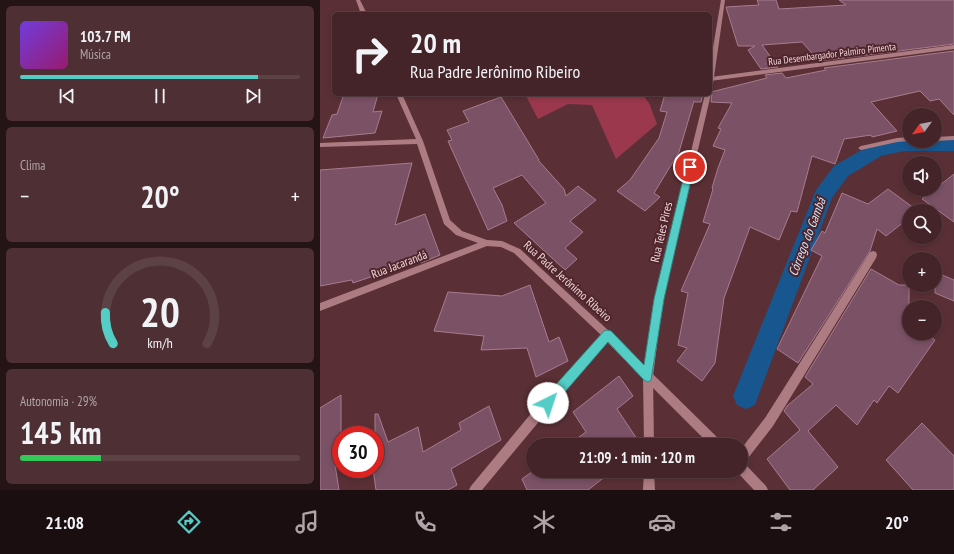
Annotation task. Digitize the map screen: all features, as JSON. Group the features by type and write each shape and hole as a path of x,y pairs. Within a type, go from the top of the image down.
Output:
{"street":[{"path":"358,0 363,12"},
{"path":"712,74 723,0"},
{"name":"Rua Desembargador Palmiro Pimenta","path":"712,81 954,47"},
{"name":"Rua Padre Jerônimo Ribeiro","path":"401,96 420,140 447,222 459,233 487,243 502,244 517,251 607,335 710,438"},
{"name":"Rua Teles Pires","path":"648,438 648,376 659,299 708,96"},
{"path":"942,138 954,138"},
{"path":"320,145 420,140"},
{"path":"861,148 902,140"},
{"name":"Rua Jacarandá","path":"320,307 487,243"},
{"path":"748,449 769,422 873,255"},
{"path":"475,490 607,335"},
{"path":"748,475 762,490"},
{"path":"649,478 649,490"}],"shaded area":[{"path":"526,96 644,96 649,103 657,124 616,159 592,105 568,104 538,119"}],"building":[{"path":"757,0 776,0 779,9 846,5 839,0 954,0 954,44 819,61 802,42 762,45 778,67 761,69 748,50 755,46 738,46 726,7 759,5"},
{"path":"954,51 954,115 939,99 930,101 920,91 871,102 897,131 872,137 871,135 844,139 835,164 812,156 797,212 791,211 779,240 750,227 724,298 715,363 702,381 677,361 687,348 678,345 688,293 681,291 710,224 703,222 718,168 725,150 713,146 721,129 718,128 732,103 711,102 712,92 767,78 765,75 782,73 786,78 826,70 824,68"},
{"path":"343,96 377,96 373,112 382,111 375,133 323,138 332,115 337,114"},
{"path":"664,96 702,96 701,102 694,101 679,152 654,193 660,197 645,211 617,191 630,180 659,138 667,112 660,111"},
{"path":"501,97 538,160 564,189 566,196 578,186 596,200 570,221 583,232 565,248 577,259 565,270 514,223 546,203 522,175 493,188 502,205 507,221 488,230 448,141 452,140 447,130 469,122 463,111"},
{"path":"412,163 395,225 425,214 440,255 421,263 418,253 388,266 388,271 353,283 352,280 320,286 320,170"},
{"path":"954,174 954,222 942,213 942,204 929,204 922,199 926,196 942,196 942,183"},
{"path":"888,189 908,204 902,204 902,223 886,236 877,229 870,251 798,363 777,349 822,256 811,250 822,231 825,233 842,193 868,204"},
{"path":"871,269 899,285 902,285 902,292 909,292 909,300 902,300 902,340 935,340 898,393 889,386 877,403 874,400 857,425 836,405 808,431 838,467 813,490 790,490 767,459 800,430 784,411 787,406 813,384 805,377"},
{"path":"942,275 954,280 954,301 935,293 942,292"},
{"path":"530,285 549,342 559,337 568,361 536,377 527,348 481,350 484,336 434,331 448,292 502,296"},
{"path":"619,376 633,396 617,409 636,438 578,438 586,432 573,412"},
{"path":"341,395 341,426 332,426 332,478 337,478 339,490 320,490 320,408"},
{"path":"489,406 501,440 451,469 457,485 448,490 376,490 374,478 384,478 384,431 388,442 418,427 423,452 461,430 459,423"},
{"path":"375,414 378,414 382,426 375,426"},
{"path":"922,423 954,456 954,490 913,490 886,460"},
{"path":"526,476 526,478 603,478 588,490 527,490 522,479"}],"waterway":[{"name":"Córrego do Gambá","path":"746,396 823,195 841,171 876,150 904,145 954,145"}],"route":[{"path":"548,403 607,335 648,376 659,299 690,167"}]}
